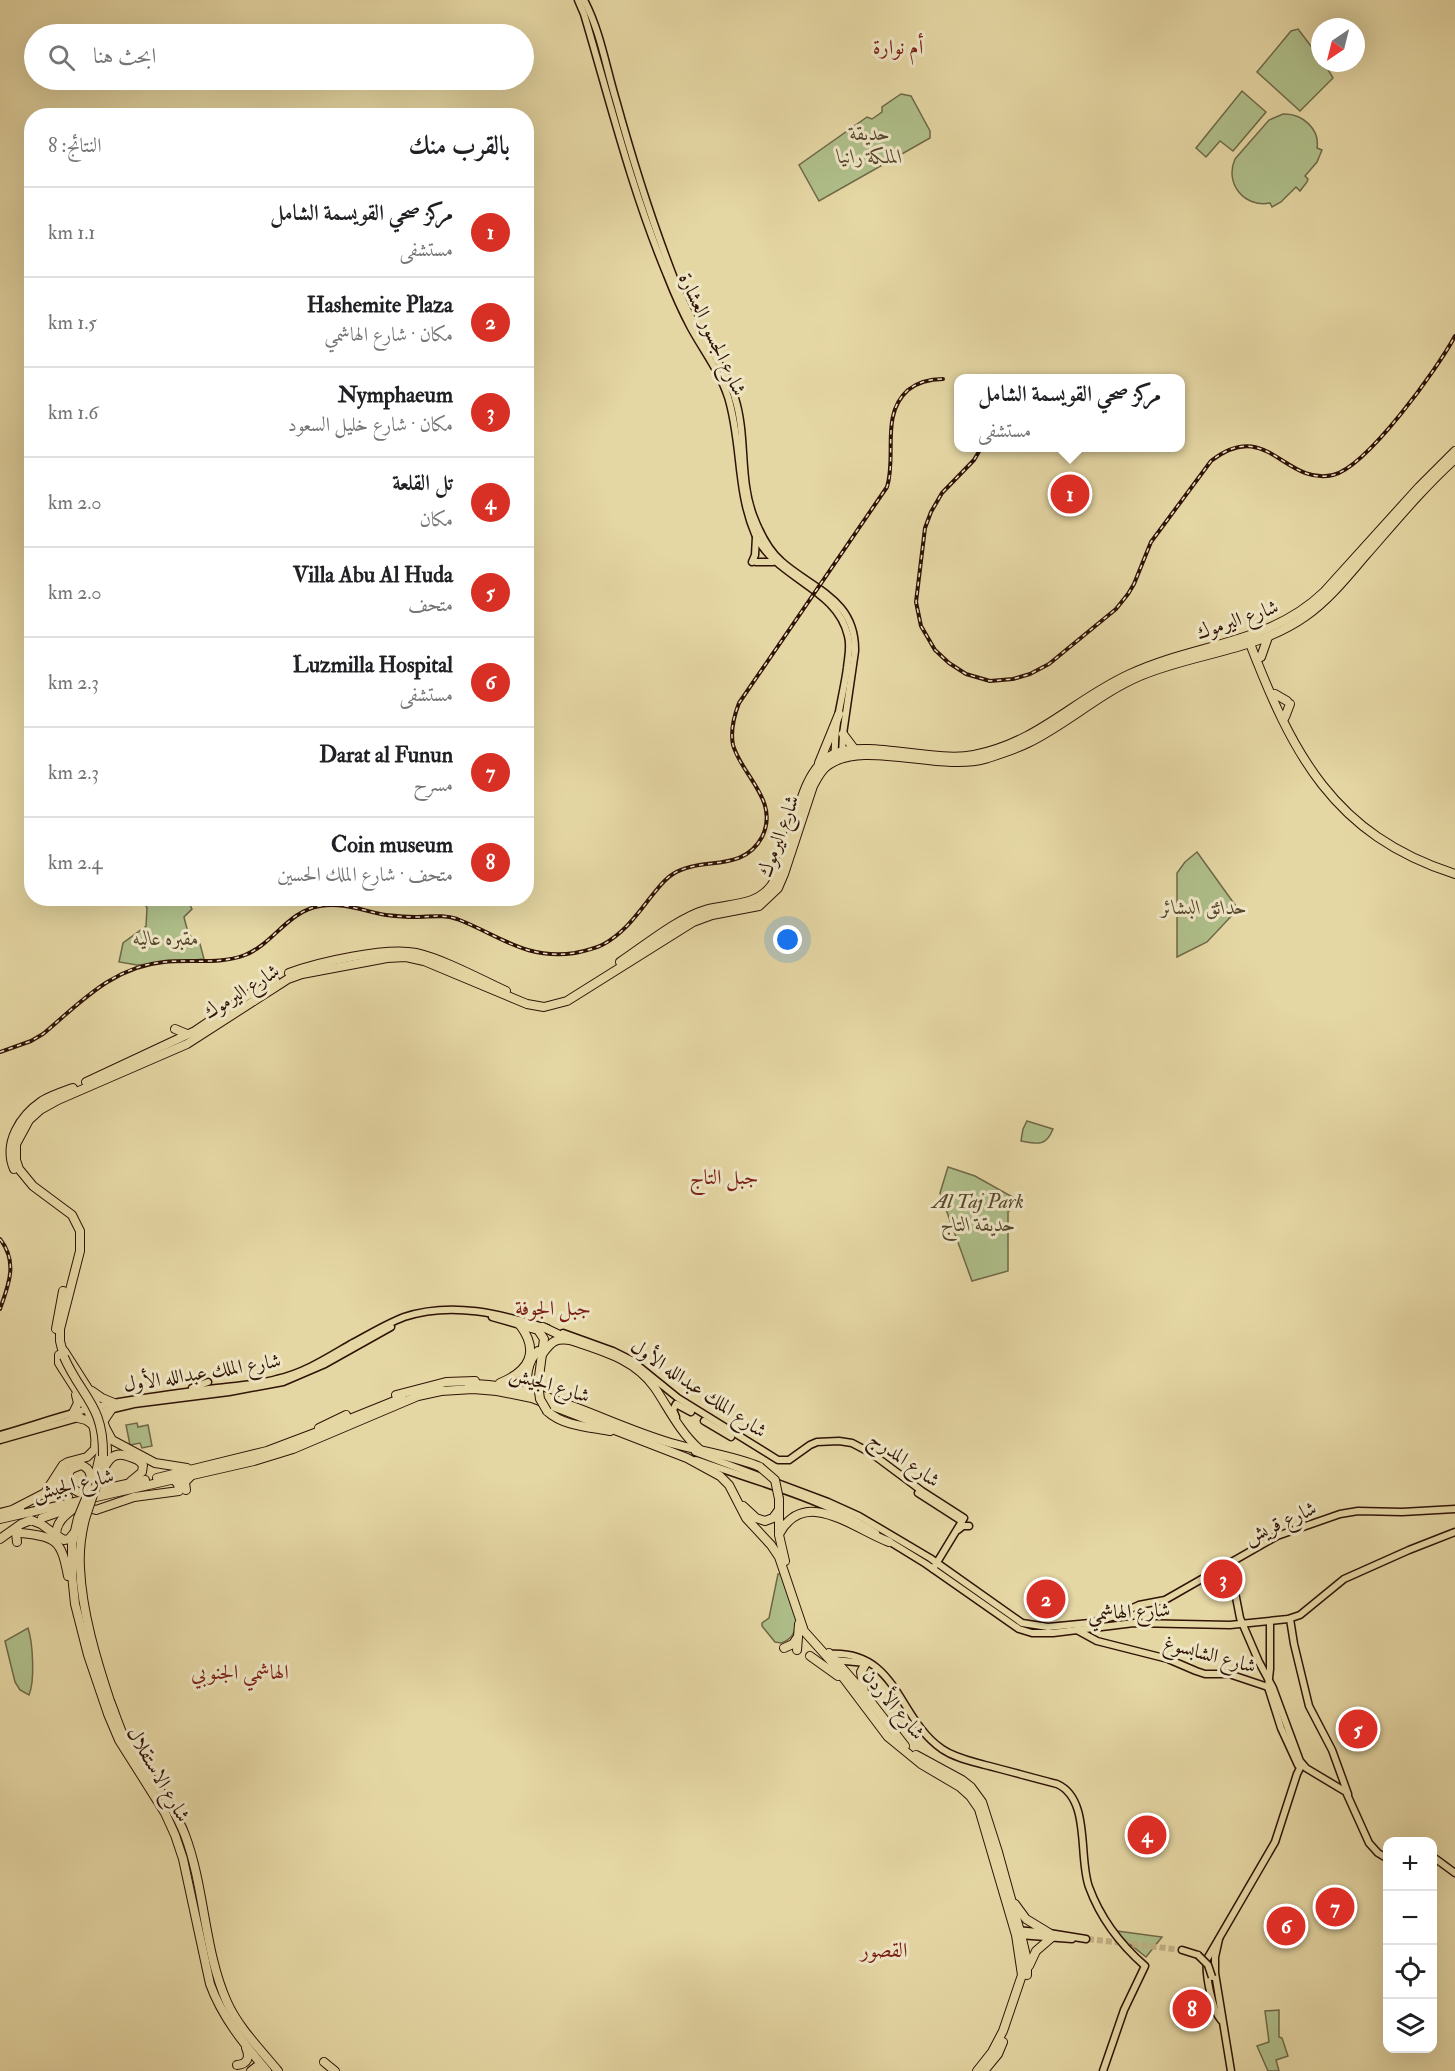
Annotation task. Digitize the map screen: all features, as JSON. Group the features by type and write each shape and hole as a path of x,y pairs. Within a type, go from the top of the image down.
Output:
{"highway":[{"name":"شارع اليرموك","path":"92,1481 99,1453 100,1422 89,1398 61,1357 55,1334 57,1318 75,1252 74,1226 64,1214 18,1176 12,1163 10,1149 16,1130 34,1107 45,1099 86,1082 162,1051 187,1044 288,979 302,974 387,958 406,957 424,962 528,1004 544,1007 567,1001 693,922 712,915 753,908 765,901 778,888 784,874 813,786 820,773 839,756 865,755 948,763 982,760 1028,744 1114,688 1168,665 1231,649 1252,639 1278,626 1308,606 1346,573 1419,487 1455,451"},
{"name":"شارع اليرموك","path":"61,1357 60,1329 80,1251 80,1231 72,1215 37,1189 24,1176 16,1160 16,1144 29,1120 48,1105 162,1051 187,1037 257,988 312,965 398,951 429,957 530,1000 547,1001 566,996 684,920 707,909 751,901 764,894 778,874 806,788 818,765 855,750 956,757 984,752 1021,740 1045,727 1102,688 1132,673 1182,655 1268,637 1283,630 1306,616 1455,459"},
{"path":"1258,656 1268,637"},
{"path":"1252,639 1274,704 1311,770 1333,799 1356,822 1388,845 1421,862 1455,871"},
{"path":"1231,649 1246,651 1258,656 1285,717 1308,758 1327,785 1361,820 1413,853 1455,871"},
{"path":"1275,694 1288,703 1285,717"},
{"path":"818,765 839,714"},
{"path":"843,735 855,750"},
{"path":"176,1029 187,1037"},
{"path":"520,1324 541,1332 544,1339 538,1384 540,1399 547,1410 554,1417 566,1422 632,1436"},
{"path":"503,1384 519,1373 527,1363 530,1342 520,1324"},
{"path":"543,1327 570,1340 616,1356 659,1383"},
{"path":"543,1353 555,1340 570,1340"},
{"path":"60,1345 98,1406 104,1426 107,1451 105,1467"},
{"path":"530,1392 526,1381 532,1360 538,1351 543,1353"},
{"path":"14,1509 45,1493 68,1462 99,1453 88,1409 59,1363 61,1357"},
{"path":"639,1371 655,1388 668,1412 689,1440 701,1450"},
{"name":"شارع الجيش","path":"0,1519 267,1451 306,1437 330,1421 397,1395 430,1385 463,1380 503,1384 530,1392 670,1443"},
{"path":"88,1388 112,1406 104,1426"},
{"path":"75,1390 78,1403 75,1416 93,1425"},
{"name":"شارع الجيش","path":"0,1513 68,1497 92,1481 128,1486 191,1476 274,1455 418,1396 448,1390 489,1390 521,1395 679,1454"},
{"path":"88,1409 98,1406"},
{"path":"104,1426 116,1443 155,1463 197,1468"},
{"name":"شارع الأردن","path":"670,1443 760,1467 775,1480 779,1499 778,1535 806,1627 897,1746 921,1764 960,1787 979,1809 1018,1933 1022,1979 1003,2031 992,2052 977,2071"},
{"path":"42,1518 105,1498 128,1486 142,1472 143,1467 141,1462 120,1454 112,1457 92,1481 75,1490 68,1480 69,1471 78,1465"},
{"name":"شارع الأردن","path":"679,1454 720,1476 729,1485 746,1518 779,1557 805,1633 864,1693 892,1732 906,1747 919,1757 962,1780 975,1791 984,1805 1010,1895 1027,1970 1023,1994 998,2054 984,2071"},
{"path":"68,1497 59,1493 57,1486 64,1473 78,1465 88,1468 92,1481"},
{"path":"186,1490 185,1482 191,1476"},
{"path":"89,1508 96,1510 134,1497 179,1491 178,1484 172,1479"},
{"name":"شارع الاستقلال","path":"92,1481 89,1508 74,1532 72,1567 75,1604 88,1655 115,1732 165,1813 177,1841 213,1992 228,2022 267,2071"},
{"name":"شارع الاستقلال","path":"92,1481 82,1518 81,1578 88,1625 105,1685 124,1738 171,1806 183,1831 194,1864 218,1980 227,2004 242,2027 278,2071"},
{"path":"739,1503 756,1518 765,1521 774,1518 778,1509"},
{"path":"56,1535 62,1518 80,1505"},
{"path":"778,1535 791,1517 803,1512 817,1511 832,1515 889,1542"},
{"path":"0,1539 24,1522 31,1520 67,1540 74,1532"},
{"path":"0,1544 30,1524"},
{"path":"17,1542 19,1533"},
{"path":"19,1533 46,1536 58,1543 65,1557 75,1604"},
{"path":"797,1650 800,1620"},
{"path":"784,1648 793,1644 799,1631"},
{"path":"810,1656 846,1681"},
{"path":"864,1693 861,1672 868,1663"},
{"path":"1010,1895 1026,1919 1050,1935 1036,1951 1027,1970"},
{"path":"237,2065 245,2063 248,2059 245,2043"},
{"path":"326,2066 335,2071"},
{"path":"251,2071 256,2067 261,2071"}],"main road":[{"name":"شارع الجسور العشارة","path":"578,0 637,193 688,322 727,396 733,417 744,504 756,536 774,562 824,598 837,612 845,627 849,639 849,651 839,714 839,756"},
{"name":"شارع الجسور العشارة","path":"584,0 596,31 639,181 669,274 733,391 741,427 748,497 761,534 779,559 830,597 851,626 855,639 855,651 839,756"},
{"path":"756,536 754,562 774,562"},
{"name":"شارع الملك عبدالله الأول","path":"112,1406 181,1392 239,1386 288,1376 408,1316 426,1312 475,1311 498,1314 543,1327 620,1353 636,1363 678,1398 720,1425 776,1458 789,1461"},
{"name":"شارع الملك عبدالله الأول","path":"98,1406 134,1404 249,1389 291,1380 396,1325 420,1317 452,1314 477,1315 520,1324"},
{"path":"181,1392 208,1382"},
{"name":"شارع الملك عبدالله الأول","path":"679,1426 673,1410 678,1404 775,1462 781,1465 789,1461"},
{"path":"0,1440 75,1416 88,1409"},
{"path":"0,1435 75,1416"},
{"name":"شارع المدرج","path":"789,1461 811,1446 832,1440 852,1445 870,1454 962,1519"},
{"name":"شارع الجيش","path":"670,1443 828,1502 881,1529 935,1566"},
{"name":"شارع الجيش","path":"679,1454 829,1508 935,1566"},
{"name":"شارع قريش","path":"1130,1608 1170,1598 1277,1536 1340,1514 1358,1511 1402,1512 1455,1509"},
{"path":"935,1566 962,1519"},
{"path":"935,1566 962,1519"},
{"path":"957,1530 969,1526"},
{"path":"1383,1856 1372,1847 1353,1808 1332,1750 1309,1706 1290,1619 1300,1615 1344,1580 1408,1550 1455,1532"},
{"name":"شارع الهاشمي","path":"935,1566 1026,1625 1048,1627 1090,1623 1118,1615 1130,1608"},
{"name":"شارع الهاشمي","path":"935,1566 1023,1631 1053,1633 1134,1623 1230,1625 1290,1619"},
{"path":"1219,1570 1227,1570 1232,1577 1242,1624 1303,1768 1338,1790 1353,1808"},
{"path":"1230,1625 1236,1604"},
{"path":"1130,1608 1128,1617 1134,1623"},
{"path":"1118,1615 1124,1618 1120,1625"},
{"path":"1269,1685 1270,1622"},
{"name":"شارع الشابسوغ","path":"1077,1630 1097,1641 1172,1660 1196,1671 1234,1675 1269,1685"},
{"path":"830,1657 868,1663 891,1682 918,1725 940,1748 973,1762 1057,1784 1069,1793 1079,1812 1085,1872 1089,1888 1112,1931 1145,1966 1124,2010 1102,2071"},
{"path":"1303,1768 1339,1787 1348,1795"},
{"path":"1221,2020 1217,2015 1206,1969 1220,1938 1275,1842 1303,1768"},
{"path":"1445,1857 1443,1860 1445,1865"},
{"path":"1437,1861 1453,1872"},
{"path":"1437,1862 1453,1872"},
{"path":"1018,1933 1087,1939"},
{"path":"1182,1950 1198,1955 1207,1963 1212,1977 1230,2071"}],"green space":[{"path":"1298,29 1311,46 1311,72 1329,72 1333,78 1300,111 1257,72 1291,31"},
{"path":"1242,91 1266,112 1233,151 1220,141 1206,157 1196,148"},
{"name":"حديقة الملكة رانيا","path":"901,94 911,96 930,131 930,138 819,201 799,165 867,117 872,119 882,112 882,107"},
{"path":"1283,114 1297,116 1309,124 1316,135 1317,148 1322,150 1317,162 1305,176 1308,179 1307,182 1300,191 1296,187 1281,202 1272,207 1270,203 1261,204 1245,198 1235,185 1232,168 1235,159 1269,120"},
{"name":"حدائق البشائر","path":"1197,852 1238,909 1207,942 1177,957 1177,873"},
{"name":"مقبره عاليه","path":"146,906 190,906 192,909 184,917 186,925 190,936 200,944 204,959 137,965 119,962 123,943 146,926"},
{"path":"1027,1121 1053,1129 1047,1139 1040,1143 1021,1141"},
{"name":"Al Taj Park حديقة التاج","path":"948,1167 975,1176 1023,1203 1008,1212 1008,1271 972,1281 940,1193"},
{"path":"137,1423 138,1427 148,1425 152,1446 142,1448 140,1443 130,1445 126,1425"},
{"path":"778,1574 782,1574 789,1592 796,1622 790,1638 781,1643 775,1642 762,1626 762,1623 769,1618"},
{"path":"28,1628 33,1662 29,1695 20,1690 15,1682 5,1641"},
{"path":"1117,1931 1162,1937 1146,1957"},
{"path":"1279,2010 1279,2037 1282,2038 1288,2056 1276,2060 1279,2071 1268,2071 1257,2046 1269,2042 1265,2011"}],"tunnel":[{"path":"166,1048 187,1039"},
{"path":"1088,1939 1182,1950"}],"railway":[{"path":"979,452 974,460 942,493 931,512 925,528 916,602 921,626 935,650 949,663 966,674 990,681 1013,679 1030,674 1049,664 1116,609 1134,584 1151,542 1211,461 1230,449 1247,446 1261,449 1301,471 1316,476 1333,475 1347,468 1364,454 1400,415 1434,370 1455,336"},
{"path":"345,906 386,915 452,917 527,950 557,954 575,953 610,941 623,930 663,882 673,874 696,866 733,860 754,848 762,837 766,824 766,812 758,789 733,745 733,723 739,703 887,487 890,475 892,424 899,400 916,385 929,380 943,379"},
{"path":"0,1052 31,1041 43,1034 98,988 128,971 164,962 215,961 245,955 255,950 299,914 320,906"},
{"path":"0,1239 6,1248 10,1265 9,1282 0,1309"}],"place":[{"name":"مركز صحي القويسمة الشامل","path":"1070,494"},
{"name":"Nymphaeum","path":"1223,1579"},
{"name":"Hashemite Plaza","path":"1046,1599"},
{"name":"Villa Abu Al Huda","path":"1358,1729"},
{"name":"تل القلعة","path":"1147,1835"},
{"name":"Darat al Funun","path":"1335,1907"},
{"name":"Luzmilla Hospital","path":"1286,1926"},
{"name":"Coin museum","path":"1192,2009"}],"district":[{"name":"أم نوارة","path":"898,47"},
{"name":"جبل التاج","path":"724,1177"},
{"name":"جبل الجوفة","path":"553,1308"},
{"name":"الهاشمي الجنوبي","path":"240,1672"},
{"name":"القصور","path":"884,1950"}]}
